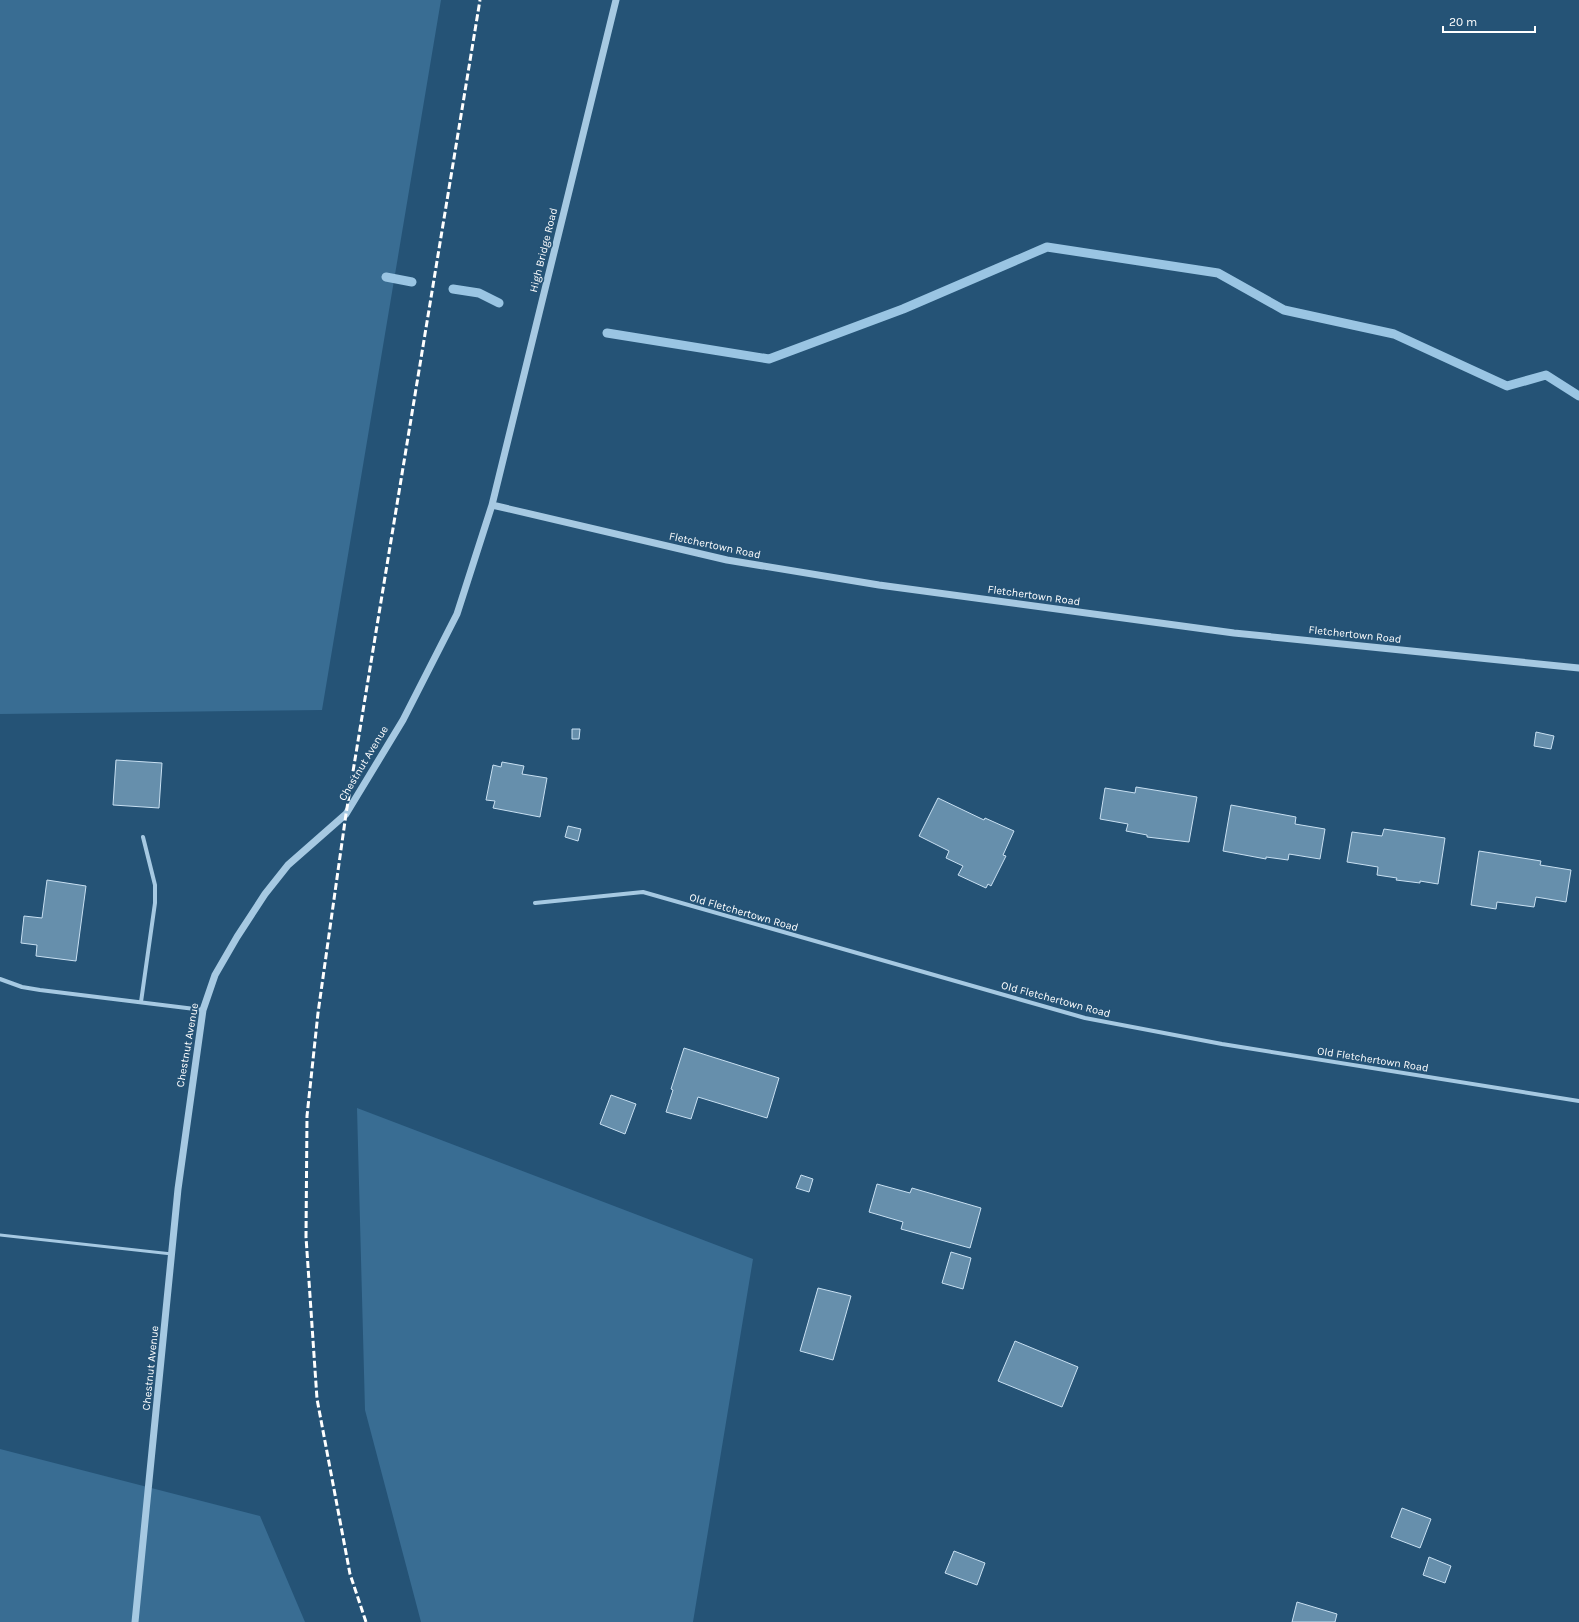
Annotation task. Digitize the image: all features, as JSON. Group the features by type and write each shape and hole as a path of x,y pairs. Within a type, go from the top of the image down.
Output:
{"street":[{"name":"High Bridge Road","path":"492,506 616,0"},
{"name":"Fletchertown Road","path":"492,506 727,560 879,585 1234,633 1579,668"},
{"name":"Chestnut Avenue","path":"135,1622 185,1133 203,1010 215,975 237,937 265,894 288,865 346,814 403,720 457,614 492,506"},
{"path":"141,1002 155,903 155,885 143,837"},
{"name":"Old Fletchertown Road","path":"535,903 643,892 1085,1018 1222,1044 1579,1101"},
{"path":"0,979 22,987 40,990 203,1010"}],"lane":[{"path":"0,1235 172,1254"}],"shaded area":[{"path":"0,0 441,0 322,710 0,714"},
{"path":"357,1108 753,1259 693,1622 421,1622 365,1410"},
{"path":"0,1449 260,1516 305,1622 0,1622"}],"building":[{"path":"572,729 580,729 579,739 572,739"},
{"path":"1536,732 1554,736 1551,749 1534,746"},
{"path":"116,760 162,763 159,808 113,805"},
{"path":"502,762 524,766 522,774 547,778 540,817 493,808 495,801 486,800 493,765 501,767"},
{"path":"1136,787 1197,797 1189,842 1147,837 1147,835 1126,831 1128,824 1100,819 1105,788 1135,793"},
{"path":"938,798 984,820 985,818 1014,831 1003,855 1006,856 991,886 988,884 986,888 958,875 963,866 946,858 949,851 919,836"},
{"path":"1231,805 1296,817 1295,824 1325,829 1320,859 1289,854 1288,860 1266,857 1266,859 1223,851"},
{"path":"568,826 581,829 578,841 565,837"},
{"path":"1384,829 1445,838 1438,884 1420,881 1420,883 1396,880 1397,878 1377,875 1378,867 1347,862 1352,832 1382,836"},
{"path":"1479,851 1541,861 1540,865 1571,870 1566,902 1536,897 1534,907 1497,902 1496,909 1471,905"},
{"path":"47,880 86,886 76,961 36,956 37,945 21,943 24,916 42,918"},
{"path":"684,1048 779,1078 767,1118 698,1097 691,1119 666,1112 673,1090 671,1089"},
{"path":"611,1095 636,1104 625,1134 600,1124"},
{"path":"801,1175 813,1179 809,1192 796,1188"},
{"path":"877,1184 910,1193 912,1188 981,1208 970,1248 901,1229 903,1222 869,1212"},
{"path":"951,1252 971,1258 963,1289 942,1283"},
{"path":"818,1288 851,1296 833,1360 800,1351"},
{"path":"1015,1341 1078,1367 1062,1407 998,1381"},
{"path":"1402,1508 1431,1519 1420,1548 1391,1537"},
{"path":"954,1551 985,1563 977,1585 945,1573"},
{"path":"1429,1557 1451,1566 1445,1583 1423,1575"},
{"path":"1297,1602 1337,1614 1335,1622 1292,1622"}],"waterway":[{"path":"607,333 769,359 903,309 1047,247 1218,273 1284,310 1394,334 1507,386 1546,375 1579,396"},
{"path":"386,277 412,282"},
{"path":"453,289 479,293 499,303"}],"railway":[{"path":"366,1622 350,1574 317,1399 306,1237 307,1116 318,1013 346,814 480,0"}]}
